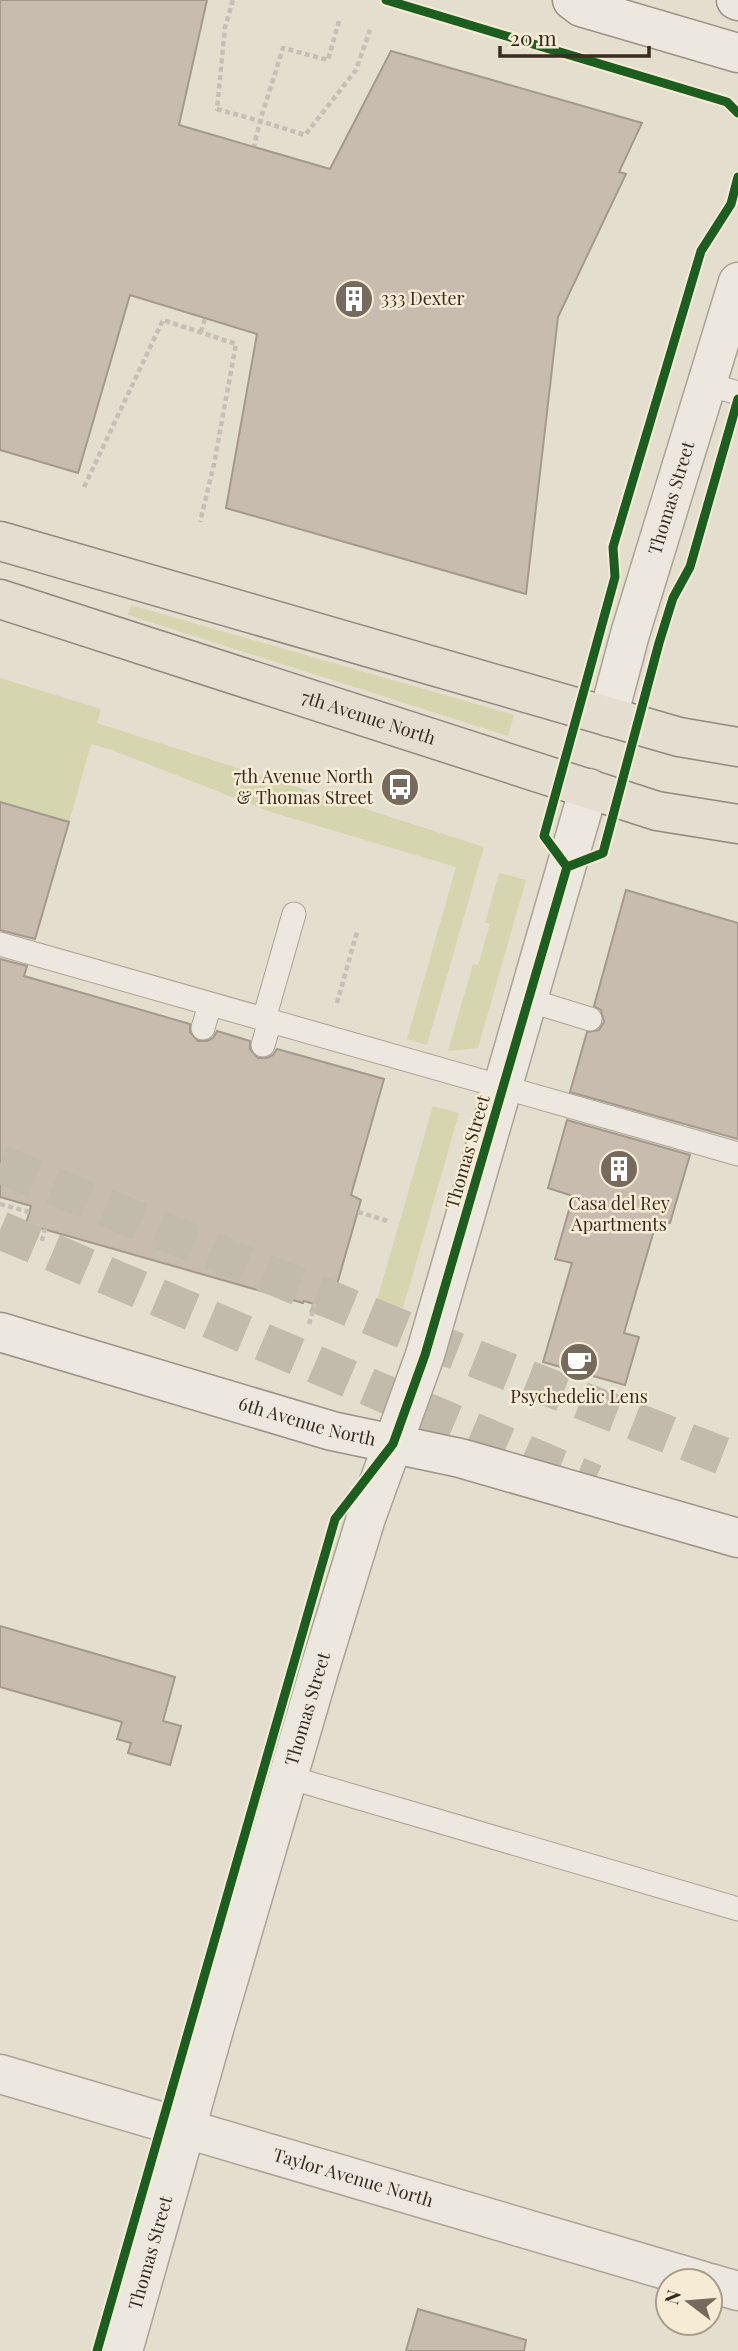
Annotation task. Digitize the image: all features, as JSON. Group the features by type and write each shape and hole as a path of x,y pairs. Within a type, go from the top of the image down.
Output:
{"main road":[{"path":"0,541 679,737 738,747"},
{"name":"7th Avenue North","path":"0,599 657,811 738,824"}],"street":[{"path":"572,0 581,7 738,53"},
{"name":"Thomas Street","path":"608,717 630,634 723,388 738,282"},
{"name":"Thomas Street","path":"123,2351 288,1777 366,1518 425,1355 589,788"},
{"name":"6th Avenue North","path":"0,1332 332,1431 460,1458 738,1538"},
{"name":"Taylor Avenue North","path":"0,2074 657,2267"}],"lane":[{"path":"263,1045 294,914"},
{"path":"0,944 738,1154"},
{"path":"528,1000 590,1019"},
{"path":"203,1028 210,1004"},
{"path":"288,1777 738,1909"}],"path":[{"path":"233,0 225,27 216,109 305,135 356,70 370,30"},
{"path":"254,146 283,48 328,60 340,21"},
{"path":"201,332 205,318"},
{"path":"84,487 163,320 236,344 214,464 200,522"},
{"path":"336,1007 357,932"},
{"path":"0,1204 30,1212"},
{"path":"358,1212 388,1221"},
{"path":"42,1241 45,1230"},
{"path":"309,1324 315,1304"}],"green space":[{"path":"131,605 514,715 508,736 128,615"},
{"path":"0,678 101,709 97,723 484,847 427,1045 407,1039 456,867 271,812 91,744 69,822 0,803"},
{"path":"499,873 526,880 478,1048 448,1051 473,964 478,965 490,924 485,923"},
{"path":"433,1106 459,1113 399,1322 373,1314"}],"building":[{"name":"333 Dexter","path":"0,0 207,0 179,125 330,169 391,51 642,123 619,172 626,174 558,317 526,594 226,508 257,334 130,295 78,473 0,450"},
{"path":"0,802 69,822 35,939 0,930"},
{"path":"626,890 738,923 738,1139 570,1092 587,1032 599,1030 604,1022 601,1010 594,1006"},
{"path":"0,959 27,966 24,976 190,1024 190,1032 198,1041 213,1038 217,1031 250,1041 250,1049 258,1058 267,1058 277,1049 384,1079 351,1195 361,1200 330,1309 26,1224 31,1206 0,1197"},
{"path":"567,1120 690,1155 670,1223 657,1220 624,1333 639,1337 625,1385 543,1362 572,1263 555,1259 573,1196 548,1188"},
{"path":"0,1626 175,1677 163,1721 181,1726 170,1765 128,1753 131,1743 117,1739 122,1722 0,1687"},
{"path":"418,2309 526,2340 524,2351 406,2351"}],"tunnel":[{"path":"0,1164 446,1347 738,1462"},
{"path":"0,1230 594,1483"}],"cycle path":[{"path":"386,0 727,102 738,113"},
{"path":"567,867 544,836 615,577 613,547 701,251 731,204 738,177"},
{"path":"567,867 603,853 659,643 673,598 690,567 738,399"},
{"path":"97,2351 335,1519 393,1444 425,1355 567,867"}],"place":[{"name":"333 Dexter","path":"354,299"},
{"name":"7th Avenue North & Thomas Street","path":"400,787"},
{"name":"Casa del Rey Apartments","path":"619,1169"},
{"name":"Psychedelic Lens","path":"579,1362"}]}
